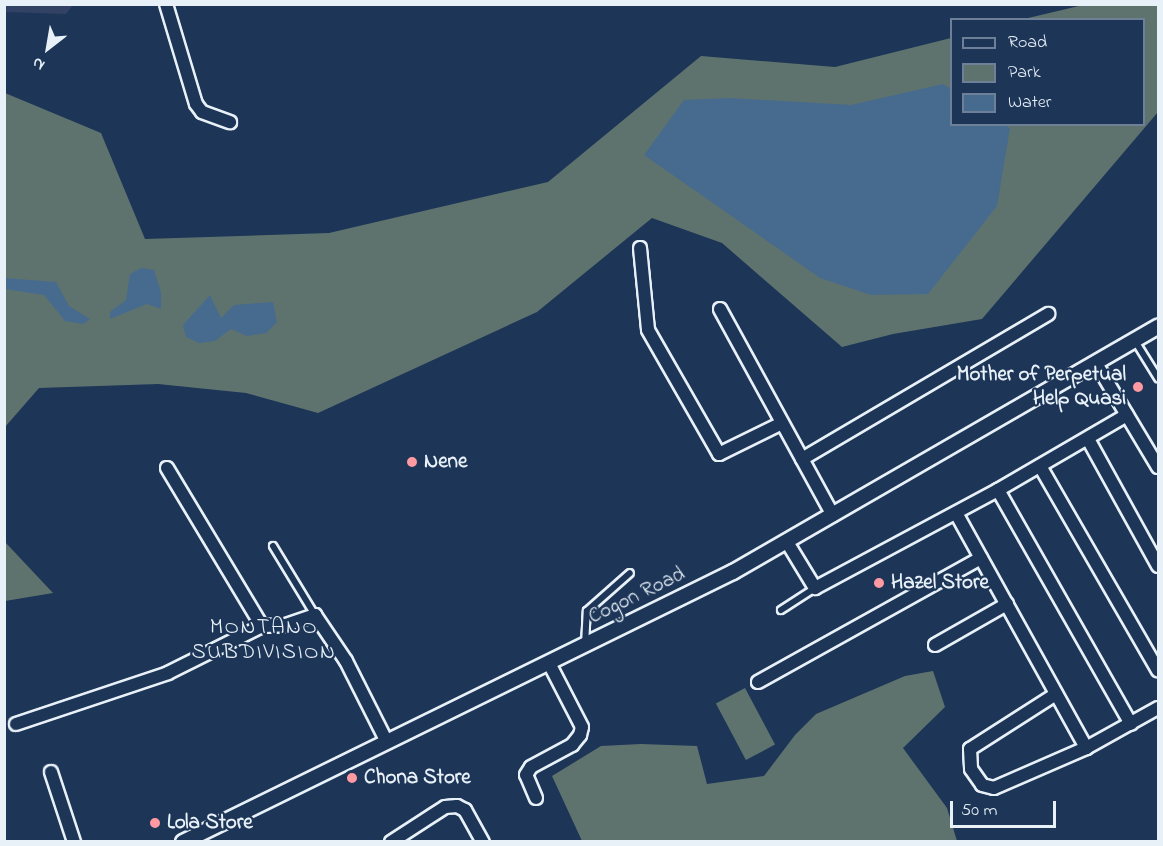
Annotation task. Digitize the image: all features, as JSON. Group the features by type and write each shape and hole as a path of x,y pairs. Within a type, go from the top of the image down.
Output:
{"street":[{"path":"166,4 196,104 202,112 230,122"},
{"path":"640,248 648,330 719,454 782,423"},
{"path":"720,309 833,515"},
{"path":"802,459 1048,314"},
{"name":"Cogon Road","path":"183,842 549,663 787,542 1097,365 1158,327"},
{"path":"1097,365 1156,460"},
{"path":"787,542 815,588 998,490 1127,415"},
{"path":"1088,439 1158,566"},
{"path":"1040,466 1158,670"},
{"path":"167,468 262,626"},
{"path":"998,490 1131,724"},
{"path":"956,513 1086,748"},
{"path":"758,682 981,558"},
{"path":"935,645 1007,604"},
{"path":"16,724 168,673 262,626 286,625 315,615 346,661 387,742"},
{"path":"536,798 526,775 531,767 572,745 580,735 582,726 549,663"},
{"path":"1056,694 970,749 971,769 982,784 994,788 1086,748 1158,708"},
{"path":"51,772 74,842"},
{"path":"391,842 445,807 456,806 465,810 483,842"}],"lane":[{"path":"1135,341 1158,378"},
{"path":"273,546 315,615"},
{"path":"585,645 587,611 630,573"},
{"path":"781,610 815,588"}],"shaded area":[{"path":"5,4 73,5 66,14 5,12"}],"green space":[{"path":"1083,5 1158,5 1158,112 982,319 893,334 842,347 722,243 652,218 537,312 318,413 246,393 158,384 39,388 5,427 5,93 101,133 145,239 329,233 548,182 701,56 835,67 950,38 950,126 1145,126 1145,18 1028,18"},
{"path":"5,542 53,593 5,601"},
{"path":"933,671 945,707 903,748 947,808 957,841 582,841 552,776 601,746 641,744 697,746 707,784 764,776 795,735 816,714 905,676"},
{"path":"745,688 775,745 746,760 716,703"}],"water":[{"path":"943,84 950,88 950,126 1006,126 1010,128 997,206 928,294 871,295 820,278 644,155 684,100 730,98 851,105"},
{"path":"141,268 154,270 161,292 161,309 147,304 110,319 110,312 126,300 130,274"},
{"path":"4,278 56,282 69,306 90,319 83,324 65,321 44,295 5,289"},
{"path":"210,295 221,318 234,305 273,302 277,322 266,333 247,336 231,329 215,341 199,343 186,337 183,325"}],"place":[{"name":"Mother of Perpetual Help Quasi","path":"1138,387"},
{"name":"Nene","path":"412,462"},
{"name":"Hazel Store","path":"879,583"},
{"name":"Chona Store","path":"352,778"},
{"name":"Lola Store","path":"155,823"}],"district":[{"name":"MONTANO SUBDIVISION","path":"264,640"}]}
